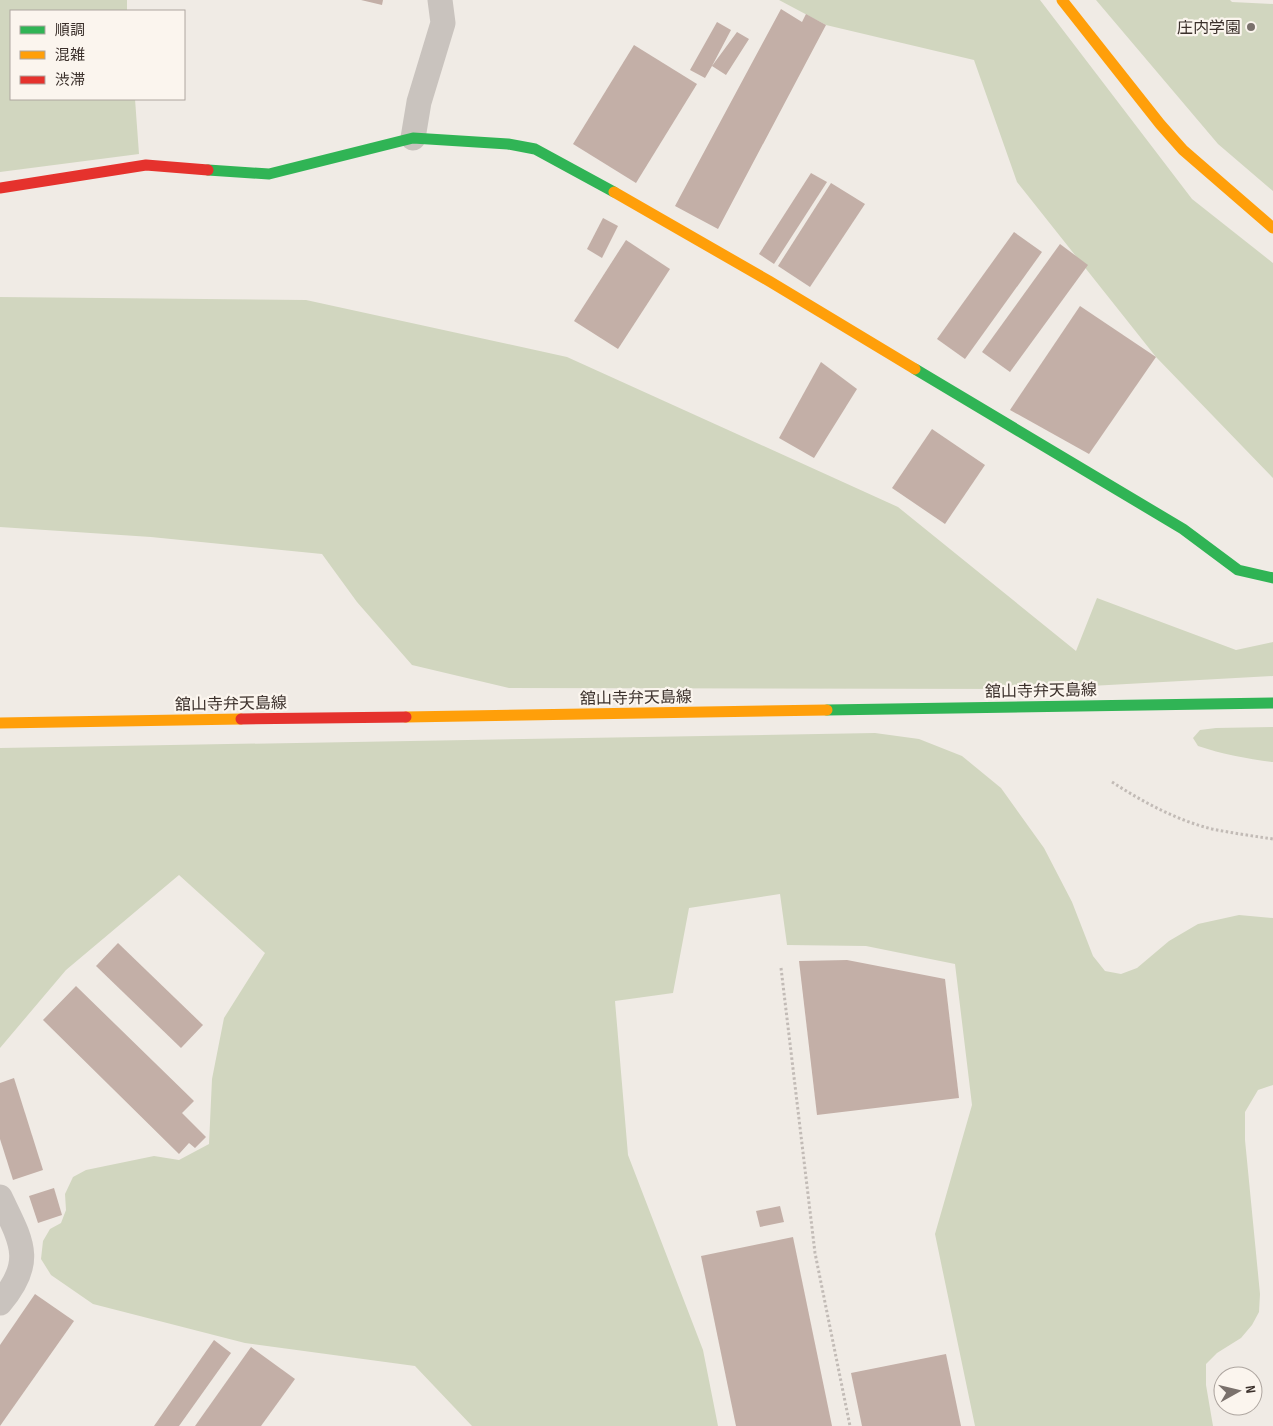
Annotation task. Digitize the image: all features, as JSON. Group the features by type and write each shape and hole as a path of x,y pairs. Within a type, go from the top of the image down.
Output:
{"street":[{"path":"413,138 419,102 443,24 440,0"},
{"path":"1062,0 1160,124 1183,150 1273,228"},
{"path":"0,188 146,165 269,174 413,138 508,144 535,149 769,281 1182,529 1238,570 1273,578"},
{"name":"舘山寺弁天島線","path":"0,723 1273,703"},
{"path":"0,1197 17,1234 22,1254 19,1274 0,1303"}],"path":[{"path":"1112,782 1135,797 1185,820 1212,828 1273,839"},
{"path":"781,968 815,1253 850,1426"}],"green space":[{"path":"0,0 127,0 127,10 10,10 10,100 135,100 139,154 0,172"},
{"path":"779,0 1040,0 1192,199 1273,263 1273,478 1156,357 1017,182 974,60 826,25"},
{"path":"1096,0 1230,0 1232,2 1273,4 1273,191 1218,144"},
{"path":"0,297 306,300 567,357 898,507 1076,651 1097,598 1236,650 1273,642 1273,676 1036,689 509,688 412,665 357,602 322,554 151,537 0,527"},
{"path":"1273,727 1273,762 1207,749 1198,746 1193,738 1200,730"},
{"path":"875,733 919,739 962,756 1001,788 1044,848 1072,902 1093,956 1105,971 1121,974 1137,968 1169,941 1198,924 1239,915 1273,918 1273,1085 1258,1090 1245,1112 1245,1140 1260,1294 1259,1312 1252,1325 1241,1338 1217,1353 1206,1364 1206,1385 1213,1426 975,1426 935,1234 972,1105 955,964 866,946 787,945 780,894 689,908 673,993 615,1001 628,1155 703,1350 718,1426 472,1426 415,1366 245,1343 93,1304 51,1275 41,1259 43,1241 50,1229 61,1223 66,1210 65,1194 73,1177 86,1170 154,1156 179,1160 209,1144 212,1079 224,1018 265,953 179,875 66,970 0,1048 0,748"}],"building":[{"path":"361,0 383,0 382,5"},
{"path":"781,9 802,22 806,14 826,25 718,229 675,206"},
{"path":"717,22 731,30 705,78 690,70"},
{"path":"737,32 749,39 726,75 712,66"},
{"path":"634,45 697,84 636,183 573,144"},
{"path":"811,173 827,182 774,264 759,254"},
{"path":"831,183 865,204 810,287 778,266"},
{"path":"603,218 618,226 602,258 587,249"},
{"path":"1014,232 1042,252 965,359 937,339"},
{"path":"626,240 670,269 618,349 574,321"},
{"path":"1060,244 1088,265 1010,372 982,352"},
{"path":"1080,306 1156,357 1089,454 1010,410"},
{"path":"821,362 857,389 814,458 779,438"},
{"path":"932,429 985,465 945,524 892,488"},
{"path":"118,943 203,1025 181,1048 96,966"},
{"path":"847,960 945,979 959,1098 817,1115 799,961"},
{"path":"76,986 194,1101 182,1113 206,1137 195,1148 189,1143 179,1154 43,1020"},
{"path":"14,1078 43,1170 13,1180 0,1139 0,1083"},
{"path":"54,1188 62,1215 38,1223 29,1196"},
{"path":"780,1206 784,1222 760,1227 756,1211"},
{"path":"793,1237 832,1426 736,1426 701,1256"},
{"path":"35,1294 74,1321 0,1426 0,1345"},
{"path":"214,1340 231,1353 179,1426 154,1426"},
{"path":"251,1347 295,1379 261,1426 195,1426"},
{"path":"946,1354 961,1426 862,1426 851,1373"}],"traffic: fast":[{"path":"208,170 269,174 413,138 508,144 535,149 614,192"},
{"path":"915,369 1183,529 1238,570 1273,578"},
{"path":"827,710 1273,703"}],"traffic: slow":[{"path":"1062,0 1160,124 1183,150 1273,228"},
{"path":"614,192 769,281 915,369"},
{"path":"406,717 827,710"},
{"path":"0,723 241,719"}],"traffic: jam":[{"path":"0,188 146,165 208,170"},
{"path":"241,719 406,717"}],"place":[{"name":"庄内学園","path":"1251,27"}]}
